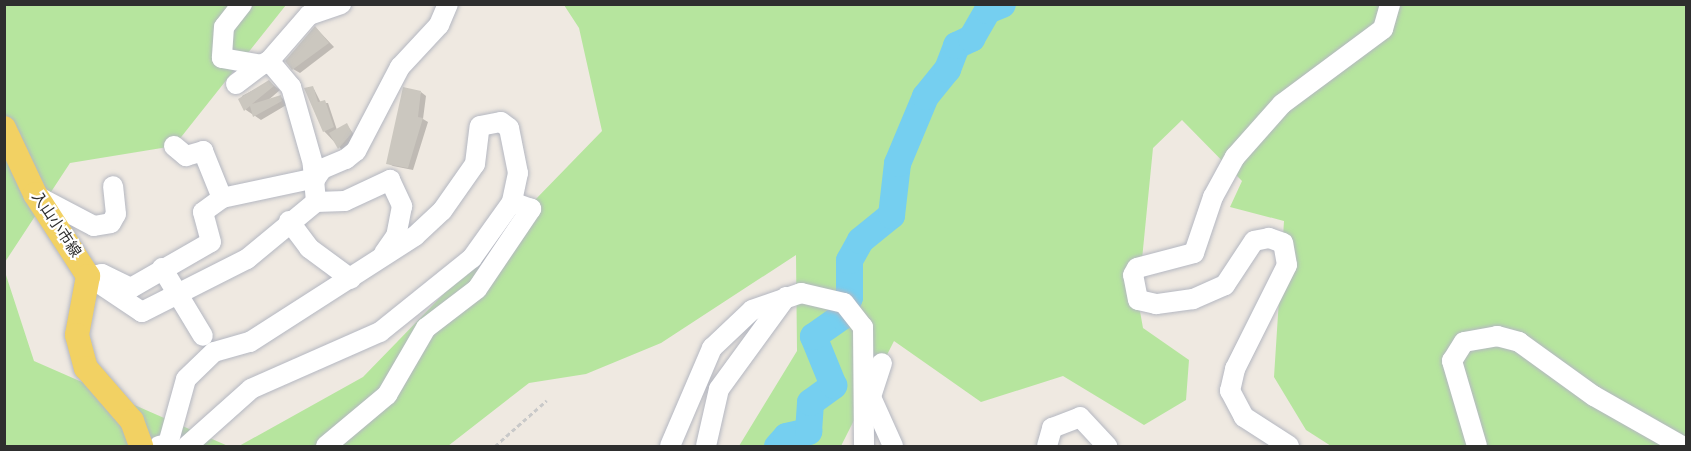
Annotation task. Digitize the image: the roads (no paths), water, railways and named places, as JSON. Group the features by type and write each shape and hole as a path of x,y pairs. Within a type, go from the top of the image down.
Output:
{"main road":[{"name":"入山小市線","path":"4,128 35,195 88,276"},
{"path":"88,276 77,335 81,356 132,421 141,447"}],"street":[{"path":"242,4 224,27 222,58 265,63 291,87 316,178 316,202"},
{"path":"236,84 265,63 309,15 341,4"},
{"path":"88,276 102,274 131,288 162,268 211,242 202,213 222,198 316,178 356,151 400,67 439,25 448,4"},
{"path":"1289,447 1244,417 1230,391 1235,369 1287,265 1283,243 1269,238 1254,241 1225,285 1193,299 1156,304 1138,300 1133,275 1137,268 1194,253 1213,197 1235,157 1282,104 1383,29 1390,4"},
{"path":"159,447 168,444 186,379 214,352 250,342 383,257 442,211 475,164 480,126 501,122 509,128 518,173 512,202 472,258 380,332 250,389 187,447"},
{"path":"174,146 186,156 203,151 222,198"},
{"path":"88,276 142,312 247,258 289,221 316,202 345,201 390,180 402,206 396,236 383,257"},
{"path":"35,195 94,226 111,223 116,214 114,186"},
{"path":"326,447 387,395 426,328 477,289 531,209 512,202"},
{"path":"289,221 309,248 351,279"},
{"path":"162,268 203,336"},
{"path":"670,447 712,348 752,310 801,293 844,303 860,322 866,340 864,447"},
{"path":"706,447 719,389 786,297"},
{"path":"1477,447 1452,361 1464,342 1497,336 1519,342 1594,396 1682,447"},
{"path":"864,420 882,363"},
{"path":"871,398 892,447"},
{"path":"1047,447 1052,428 1080,417 1107,447"}],"waterway":[{"path":"777,446 786,436 808,431 810,402 833,385 813,336 842,316 849,297 849,260 860,240 891,215 897,163 925,96 947,69 956,45 971,38 987,10 1002,4"}]}
